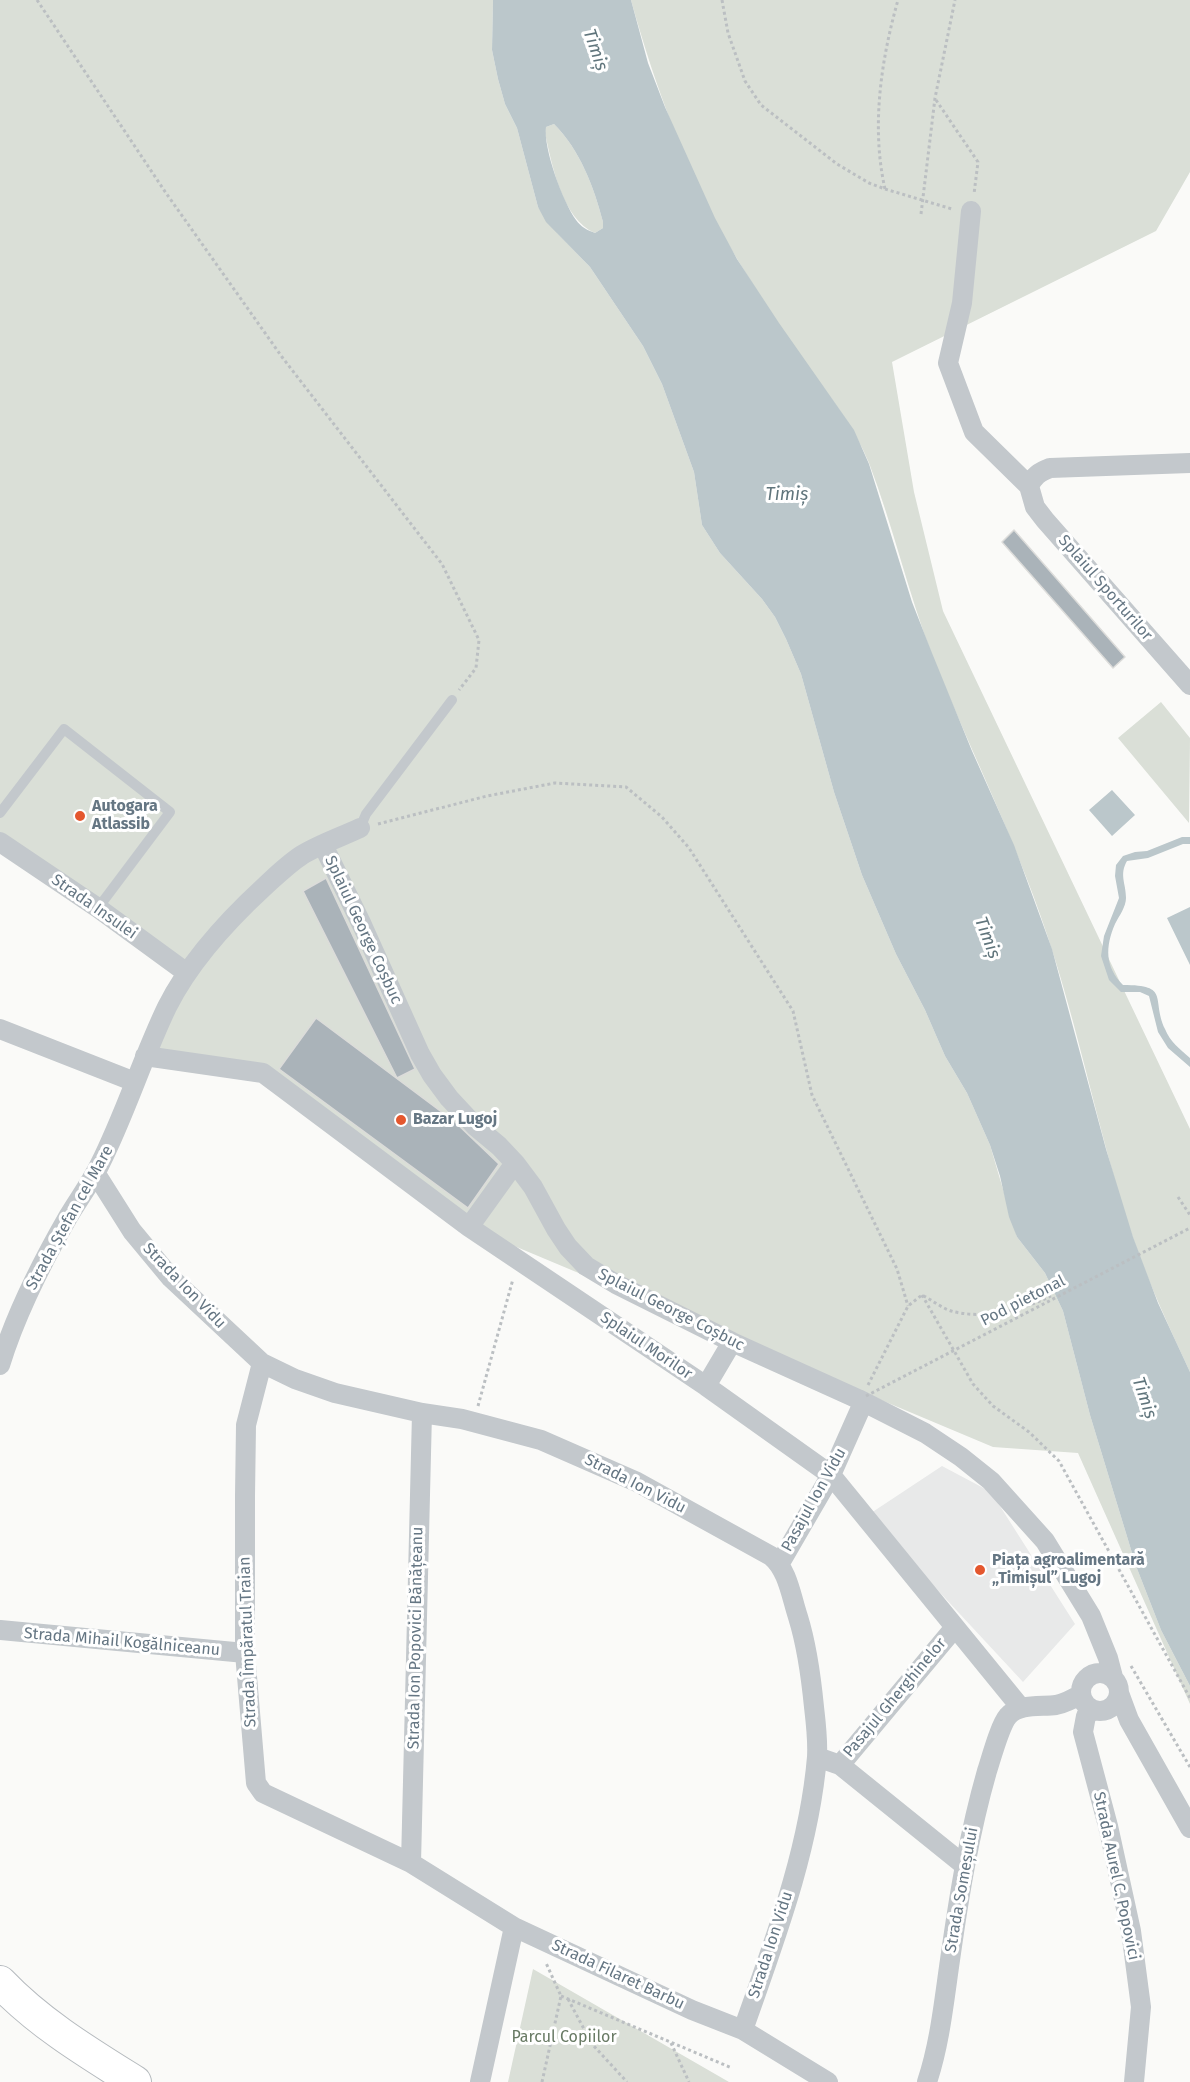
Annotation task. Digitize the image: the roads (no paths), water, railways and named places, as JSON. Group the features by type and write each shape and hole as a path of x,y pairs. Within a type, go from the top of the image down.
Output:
{"main road":[{"path":"0,1982 45,2023 135,2082"}],"street":[{"path":"971,211 962,303 948,363 974,432 1029,486 1033,478 1041,471 1050,468 1190,463"},
{"name":"Splaiul Sporturilor","path":"1029,486 1035,507 1045,520 1190,685"},
{"name":"Strada Ștefan cel Mare","path":"0,1365 18,1315 44,1260 96,1174 168,1006 198,957 214,937 254,897 294,861 323,844 360,828"},
{"name":"Strada Insulei","path":"0,842 98,908 188,973"},
{"name":"Splaiul George Coșbuc","path":"323,844 420,1054 432,1075 462,1112 515,1163 533,1187 568,1247 586,1266 616,1284 732,1342 865,1400 926,1433 991,1481 1045,1541 1071,1580 1091,1616 1129,1720 1190,1828"},
{"path":"0,1029 135,1082"},
{"name":"Splaiul Morilor","path":"145,1056 263,1073 468,1227 706,1386 831,1475 1021,1708"},
{"path":"468,1227 515,1163"},
{"name":"Strada Ion Vidu","path":"96,1174 132,1231 171,1278 262,1363 295,1379 335,1393 422,1413 462,1419 542,1440 637,1482 780,1563 799,1622 810,1669 818,1740 817,1757 810,1807 798,1864 743,2030"},
{"path":"567,1293 586,1266"},
{"path":"706,1386 732,1342"},
{"name":"Strada Împăratul Traian","path":"262,1363 246,1425 245,1653 255,1783 263,1793 411,1863"},
{"name":"Pasajul Ion Vidu","path":"780,1563 831,1475 865,1400"},
{"name":"Strada Ion Popovici Bănățeanu","path":"411,1863 422,1413"},
{"name":"Strada Mihail Kogălniceanu","path":"0,1630 245,1653"},
{"name":"Pasajul Gherghinelor","path":"840,1765 951,1632"},
{"path":"1101,1709 1114,1705 1116,1685 1105,1673 1090,1675 1082,1686 1083,1701 1101,1709 1129,1720"},
{"path":"1021,1708 1057,1705 1072,1701 1081,1694"},
{"name":"Strada Someșului","path":"927,2082 940,2020 964,1865 977,1806 991,1758 1009,1715 1021,1708"},
{"name":"Strada Aurel C. Popovici","path":"1101,1709 1086,1716 1083,1732 1108,1826 1131,1931 1141,2007 1134,2082"},
{"path":"817,1757 840,1765 964,1865"},
{"name":"Strada Filaret Barbu","path":"411,1863 514,1927 692,2010 743,2030 828,2082"},
{"path":"480,2082 514,1927"}],"lane":[{"path":"360,828 366,814 452,700"},
{"path":"0,813 64,729 170,812 98,908"}],"water":[{"name":"Timiș","path":"493,0 631,0 648,63 665,107 715,218 737,259 854,430 869,464 912,602 972,751 1014,845 1052,949 1106,1149 1133,1237 1158,1303 1190,1372 1190,1686 1161,1630 1136,1566 1090,1415 1063,1311 1045,1273 1017,1237 1009,1217 990,1145 967,1093 945,1056 925,1010 896,954 862,875 834,792 801,674 775,617 762,599 720,553 702,525 694,472 662,384 643,346 590,267 546,222 538,207 517,128 505,104 492,50","holes":["554,124 579,157 595,196 603,222 603,228 595,233 584,228 576,220 565,201 555,175 548,148 546,127"]},
{"path":"1112,790 1135,815 1112,836 1089,810"},
{"path":"1182,837 1190,837 1190,844 1183,844 1148,858 1127,861 1123,875 1126,901 1112,932 1108,949 1110,964 1123,985 1138,986 1154,991 1167,1034 1190,1058 1190,1067 1168,1048 1158,1032 1149,996 1140,992 1121,992 1109,980 1101,956 1104,936 1119,898 1115,876 1116,865 1123,856 1147,851"},
{"path":"1190,907 1190,965 1167,918"}],"place":[{"name":"Autogara Atlassib","path":"80,816"},
{"name":"Bazar Lugoj","path":"401,1120"},
{"name":"Piața agroalimentară „Timișul” Lugoj","path":"980,1570"}],"park label":[{"name":"Parcul Copiilor","path":"564,2038"}]}
